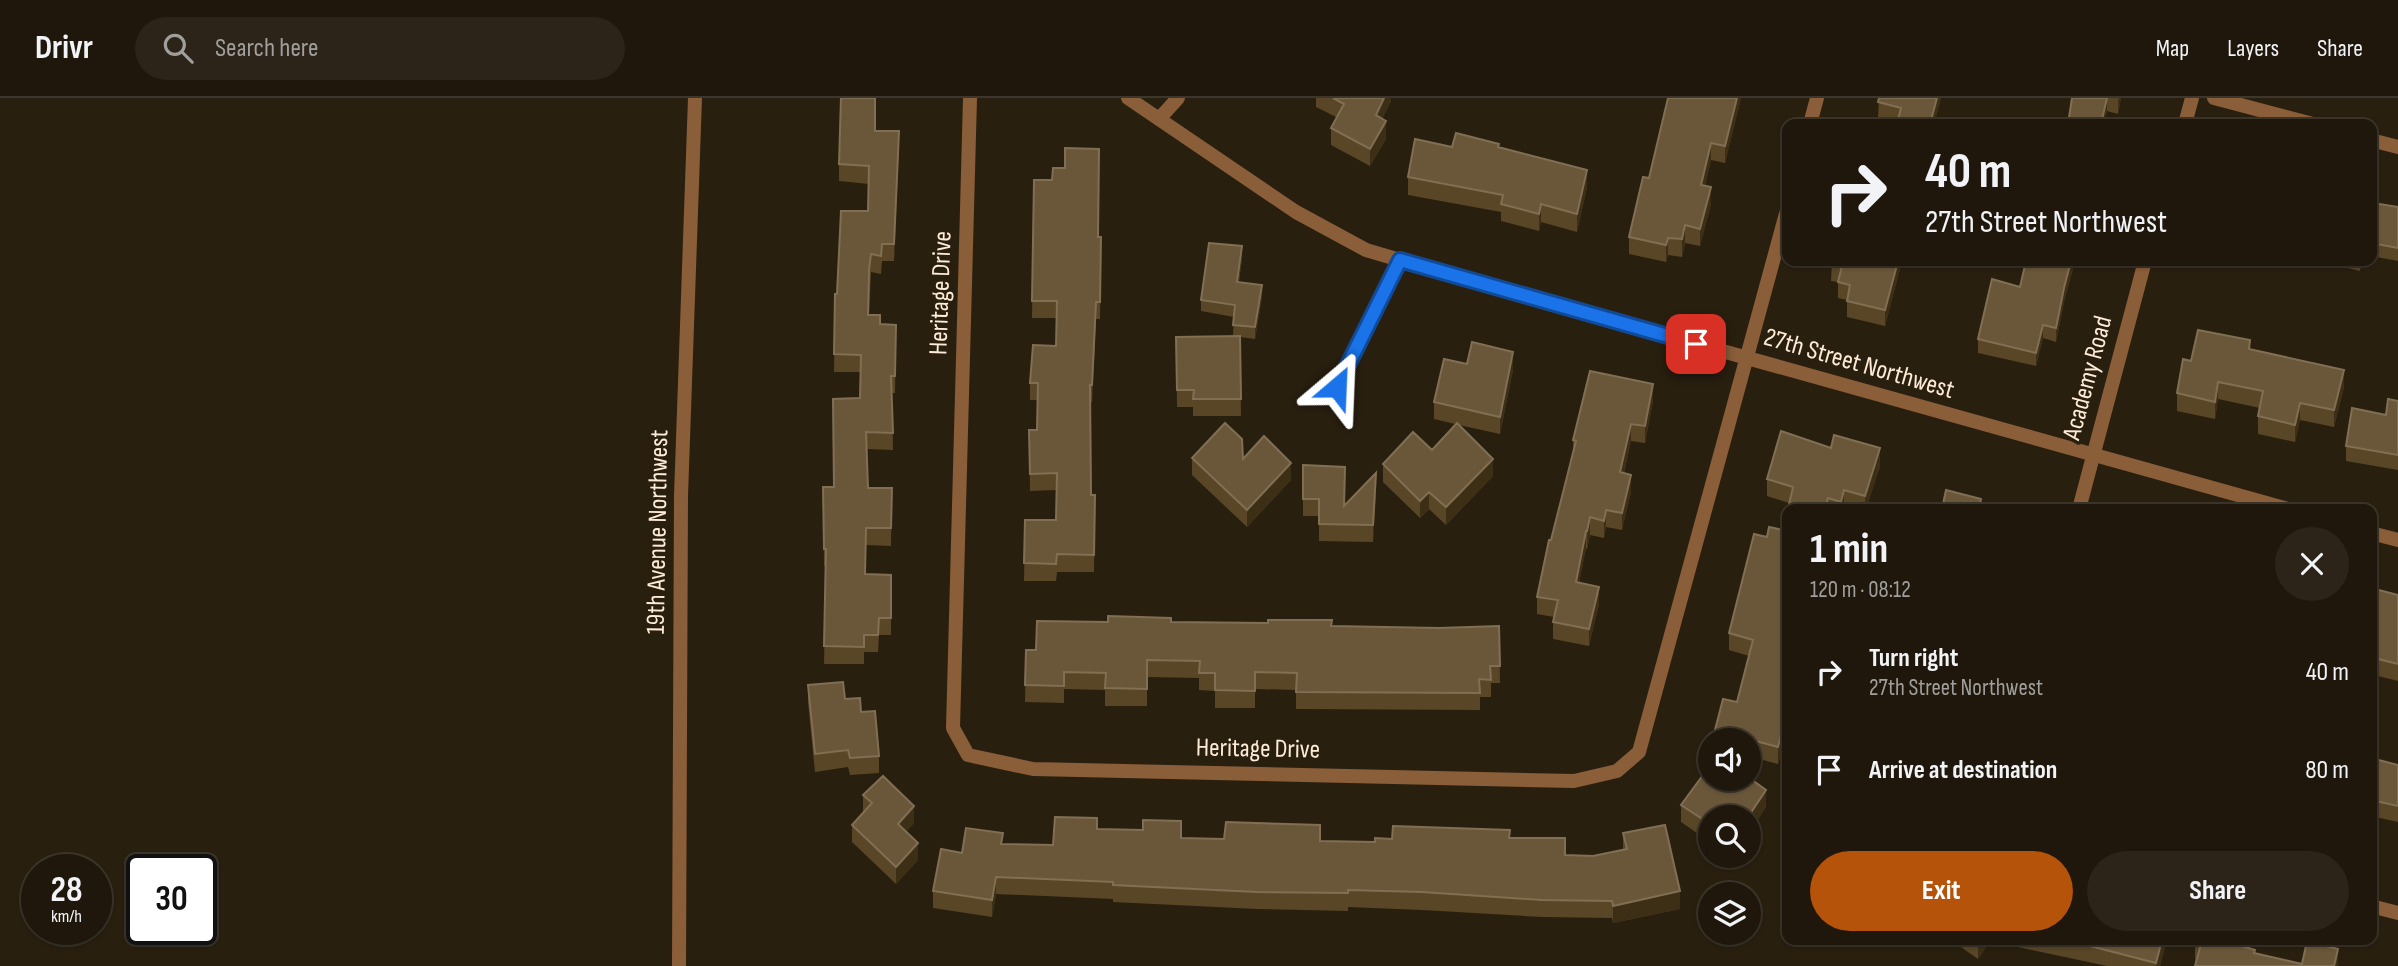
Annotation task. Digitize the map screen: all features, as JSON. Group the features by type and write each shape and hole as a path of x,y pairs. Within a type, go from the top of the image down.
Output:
{"street":[{"name":"19th Avenue Northwest","path":"680,966 681,496 695,98"},
{"name":"Heritage Drive","path":"970,98 953,728 968,755 1033,769 1574,781 1617,771 1639,752 1782,228"},
{"name":"27th Street Northwest","path":"1128,98 1296,212 1366,250 2270,504"},
{"path":"1158,119 1178,98"},
{"path":"1811,119 1817,98"},
{"path":"2186,119 2192,98"},
{"path":"2214,98 2294,119"},
{"path":"2377,142 2398,147"},
{"path":"1337,387 1400,260"},
{"name":"Academy Road","path":"2080,504 2145,266"},
{"path":"2377,535 2398,540"},
{"path":"2377,908 2398,913"}],"building":[{"path":"841,98 875,98 875,131 899,131 894,244 882,244 881,256 871,254 868,315 880,315 880,324 896,325 895,376 891,376 893,433 866,432 868,488 892,488 891,528 866,528 865,574 891,575 891,618 879,618 878,635 864,635 864,647 824,646 826,549 823,487 834,487 833,399 860,398 861,355 834,354 841,211 868,211 869,166 839,164"},
{"path":"1333,98 1384,98 1376,115 1386,121 1370,149 1331,128 1344,104"},
{"path":"1668,98 1737,98 1725,146 1711,143 1701,185 1711,187 1700,229 1685,225 1682,239 1668,238 1666,245 1629,237 1643,177 1649,178"},
{"path":"1879,98 1937,98 1931,119 1898,119 1901,108 1878,102"},
{"path":"2072,98 2107,98 2102,119 2069,119"},
{"path":"1456,133 1587,170 1577,214 1541,204 1539,214 1501,204 1503,195 1408,177 1415,139 1452,147"},
{"path":"1065,148 1099,149 1100,302 1096,302 1090,385 1091,495 1095,495 1094,555 1057,554 1056,564 1024,563 1025,520 1056,520 1057,473 1030,474 1029,430 1037,430 1038,383 1030,383 1033,345 1056,346 1057,301 1032,301 1034,180 1052,180 1053,168 1065,168"},
{"path":"2377,204 2398,207 2398,248 2377,244"},
{"path":"1209,243 1242,246 1237,282 1262,285 1255,327 1233,325 1235,305 1201,300"},
{"path":"1842,266 1897,266 1885,310 1847,301 1850,285 1838,282"},
{"path":"2025,266 2070,266 2056,328 2043,325 2036,353 1978,339 1992,279 2020,287"},
{"path":"2198,330 2250,340 2249,349 2344,370 2334,410 2300,403 2295,425 2258,416 2263,391 2218,382 2215,402 2177,393 2183,359 2191,361"},
{"path":"1240,336 1241,399 1193,399 1194,390 1177,390 1176,337"},
{"path":"1472,342 1513,352 1500,417 1434,402 1444,359 1467,364"},
{"path":"1590,371 1653,384 1645,426 1631,424 1620,472 1631,475 1622,513 1606,510 1604,521 1590,517 1586,531 1576,582 1599,587 1589,629 1553,622 1558,600 1537,597 1549,540 1576,441 1573,440"},
{"path":"2388,399 2398,401 2398,455 2346,446 2352,408 2386,415"},
{"path":"1225,423 1242,439 1243,459 1264,436 1291,463 1247,510 1192,458"},
{"path":"1457,423 1493,459 1446,507 1429,492 1420,501 1383,464 1413,432 1432,450"},
{"path":"1781,431 1831,448 1834,435 1880,448 1865,496 1844,490 1841,502 1828,498 1826,504 1789,504 1793,487 1767,479"},
{"path":"1303,465 1345,467 1344,506 1376,473 1373,525 1319,524 1319,499 1303,499"},
{"path":"1946,490 1981,499 1980,504 1943,504"},
{"path":"1769,527 1782,530 1782,731 1778,747 1761,742 1761,728 1716,728 1723,699 1737,702 1753,640 1729,633 1754,534 1767,537"},
{"path":"2377,590 2398,595 2398,664 2377,659"},
{"path":"1108,616 1171,618 1171,622 1268,623 1268,620 1332,620 1331,626 1499,626 1500,666 1490,666 1491,680 1479,679 1480,693 1296,692 1297,673 1255,672 1255,691 1215,690 1215,673 1199,673 1200,661 1147,660 1147,689 1105,688 1106,673 1064,672 1064,686 1025,685 1026,650 1036,650 1037,621 1108,622"},
{"path":"843,682 845,699 860,698 861,712 875,711 879,756 850,758 848,750 815,754 808,685"},
{"path":"2377,760 2398,765 2398,806 2377,801"},
{"path":"883,776 914,806 898,824 918,843 896,867 852,825 872,803 863,795"},
{"path":"1698,782 1698,791 1761,791 1761,786 1766,790 1756,805 1698,805 1698,816 1681,805"},
{"path":"1055,817 1097,818 1097,829 1143,830 1143,820 1181,821 1181,838 1224,839 1226,822 1320,825 1320,841 1375,842 1375,838 1392,839 1393,826 1510,830 1509,838 1565,838 1565,855 1593,856 1627,849 1623,833 1665,825 1680,891 1613,906 1612,901 1542,900 1422,892 1257,892 996,877 992,900 933,891 941,849 962,853 966,828 1003,833 1001,844 1053,845"},
{"path":"2085,945 2161,945 2156,963"},
{"path":"2201,945 2238,945 2255,950 2254,953 2302,964 2306,945 2338,949 2334,966 2195,966"}],"route":[{"path":"1337,387 1400,260 1696,344"}]}
